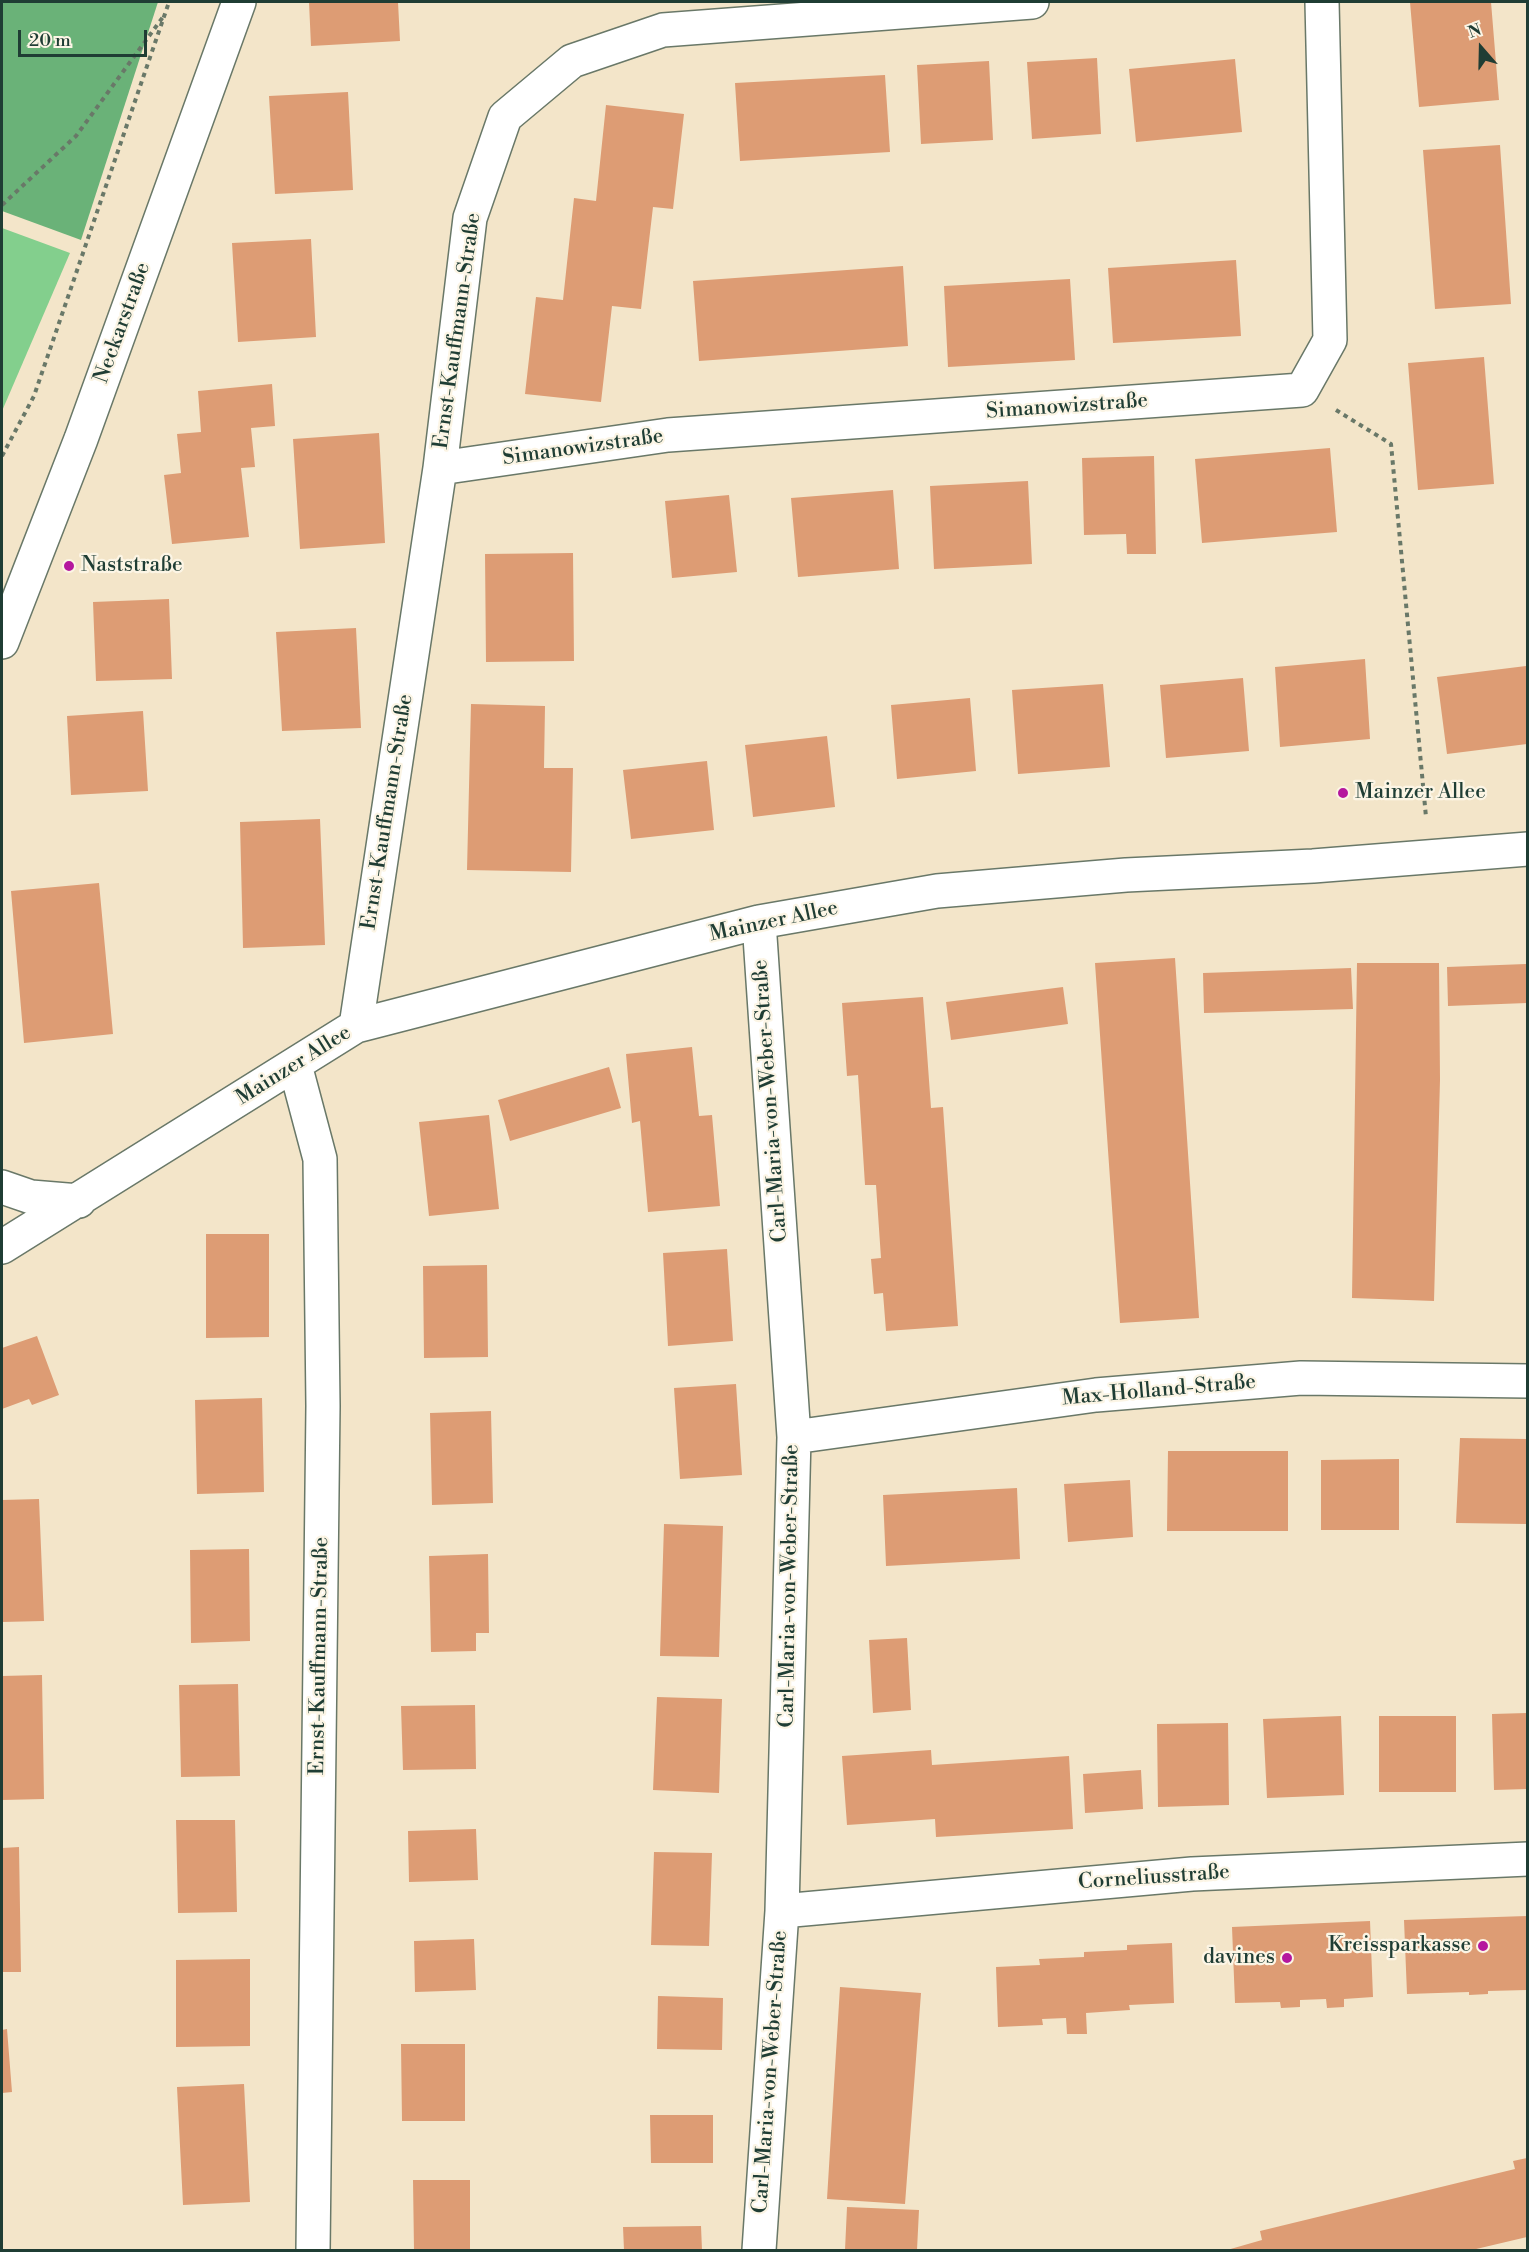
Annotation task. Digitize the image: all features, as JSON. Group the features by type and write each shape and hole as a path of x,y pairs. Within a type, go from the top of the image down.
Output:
{"street":[{"name":"Neckarstraße","path":"2,642 81,439 239,2"},
{"name":"Ernst-Kauffmann-Straße","path":"356,1026 440,468 470,218 505,117 572,61 663,30 1032,2"},
{"path":"1302,390 1330,340 1322,2"},
{"name":"Simanowizstraße","path":"440,468 668,435 1302,390"},
{"name":"Mainzer Allee","path":"2,1248 356,1026 759,922 937,891 1126,875 1313,866 1527,849"},
{"name":"Carl-Maria-von-Weber-Straße","path":"759,922 794,1437 782,1911 759,2250"},
{"name":"Ernst-Kauffmann-Straße","path":"295,1065 320,1159 323,1406 313,2250"},
{"path":"2,1187 31,1197 79,1201"},
{"name":"Max-Holland-Straße","path":"794,1437 1096,1395 1301,1378 1527,1381"},
{"name":"Corneliusstraße","path":"782,1911 1192,1874 1527,1859"}],"path":[{"path":"2,456 34,396 169,2"},
{"path":"2,205 75,136 165,14"},
{"path":"1302,390 1391,444 1429,857"}],"green space":[{"path":"2,2 158,2 81,240 2,211"},
{"path":"2,228 70,253 2,411"}],"building":[{"path":"309,2 398,2 400,41 311,46"},
{"path":"1410,2 1491,2 1499,100 1419,107"},
{"path":"1097,58 1101,134 1032,139 1027,62"},
{"path":"1235,59 1242,132 1136,142 1129,69"},
{"path":"989,61 993,140 921,144 917,65"},
{"path":"885,75 890,152 740,161 735,83"},
{"path":"348,92 353,190 275,194 269,96"},
{"path":"606,105 684,114 673,209 653,207 641,309 612,306 601,402 525,394 536,297 563,300 574,198 596,201"},
{"path":"1500,145 1511,304 1435,309 1423,150"},
{"path":"311,239 316,337 238,342 232,243"},
{"path":"1236,260 1241,336 1113,343 1108,268"},
{"path":"903,266 908,346 699,361 693,281"},
{"path":"1070,279 1075,360 948,367 944,286"},
{"path":"1484,357 1494,484 1418,490 1408,363"},
{"path":"272,384 275,426 251,428 255,467 241,468 249,537 172,544 164,475 181,473 177,434 201,432 198,391"},
{"path":"379,433 385,543 300,549 293,439"},
{"path":"1330,448 1337,532 1202,543 1195,459"},
{"path":"1154,456 1156,554 1127,554 1126,534 1084,535 1082,458"},
{"path":"1028,481 1032,564 934,569 930,486"},
{"path":"893,490 899,569 798,577 791,498"},
{"path":"729,495 737,572 672,578 665,501"},
{"path":"573,553 574,661 486,662 485,554"},
{"path":"169,599 172,679 96,681 93,602"},
{"path":"356,628 361,728 282,731 276,632"},
{"path":"1365,659 1370,739 1280,747 1275,667"},
{"path":"1526,666 1527,744 1447,754 1437,677"},
{"path":"1243,678 1249,751 1166,758 1160,685"},
{"path":"1103,684 1110,767 1018,774 1012,690"},
{"path":"970,698 976,771 897,779 891,705"},
{"path":"471,704 545,706 544,768 573,768 571,872 467,870"},
{"path":"143,711 148,791 71,795 67,716"},
{"path":"827,736 835,807 753,817 745,745"},
{"path":"707,761 714,830 631,839 623,770"},
{"path":"320,819 325,945 243,948 240,822"},
{"path":"99,883 113,1034 24,1043 11,891"},
{"path":"1175,958 1199,1318 1120,1323 1095,963"},
{"path":"1357,963 1439,963 1440,1080 1434,1301 1352,1298"},
{"path":"1526,964 1527,1003 1448,1006 1447,967"},
{"path":"1351,968 1353,1009 1204,1013 1203,973"},
{"path":"1063,987 1068,1024 951,1040 946,1002"},
{"path":"923,997 931,1108 943,1107 958,1326 886,1331 883,1293 874,1294 871,1259 881,1258 876,1185 865,1185 858,1075 847,1076 842,1003"},
{"path":"692,1047 699,1116 712,1115 720,1206 648,1212 640,1121 632,1123 626,1054"},
{"path":"609,1067 621,1108 510,1141 498,1100"},
{"path":"489,1115 499,1209 429,1216 419,1122"},
{"path":"206,1234 269,1234 269,1337 206,1338"},
{"path":"727,1249 733,1341 668,1346 663,1253"},
{"path":"487,1265 488,1357 424,1358 423,1266"},
{"path":"37,1336 59,1395 32,1405 29,1399 2,1409 2,1348"},
{"path":"736,1384 742,1475 680,1479 674,1388"},
{"path":"262,1398 264,1492 197,1494 195,1400"},
{"path":"491,1411 493,1503 432,1505 430,1413"},
{"path":"1460,1438 1527,1439 1527,1524 1456,1523"},
{"path":"1168,1451 1288,1451 1288,1531 1167,1531"},
{"path":"1399,1459 1399,1530 1321,1530 1321,1460"},
{"path":"1130,1480 1133,1537 1068,1542 1064,1484"},
{"path":"1017,1488 1020,1559 886,1566 883,1495"},
{"path":"39,1499 44,1621 2,1622 2,1500"},
{"path":"664,1524 723,1526 719,1657 660,1656"},
{"path":"249,1549 250,1641 191,1643 190,1550"},
{"path":"488,1554 489,1633 476,1633 476,1651 431,1652 429,1556"},
{"path":"907,1638 911,1710 873,1713 869,1640"},
{"path":"42,1675 44,1799 2,1800 2,1676"},
{"path":"238,1684 240,1776 181,1777 179,1685"},
{"path":"657,1697 722,1699 719,1793 653,1790"},
{"path":"475,1705 476,1769 403,1770 401,1706"},
{"path":"1527,1713 1527,1789 1494,1790 1492,1714"},
{"path":"1341,1716 1344,1795 1267,1798 1263,1719"},
{"path":"1379,1716 1456,1716 1456,1792 1379,1792"},
{"path":"1228,1723 1229,1805 1158,1807 1157,1724"},
{"path":"931,1750 932,1765 1069,1756 1073,1829 936,1837 935,1819 847,1825 842,1756"},
{"path":"1141,1770 1143,1809 1085,1813 1083,1774"},
{"path":"176,1820 235,1820 237,1912 178,1913"},
{"path":"476,1829 478,1880 409,1882 408,1831"},
{"path":"19,1847 21,1972 2,1972 2,1848"},
{"path":"654,1852 712,1853 709,1946 651,1945"},
{"path":"1527,1916 1527,1990 1488,1991 1488,1994 1469,1995 1469,1992 1407,1994 1404,1920"},
{"path":"1370,1921 1373,1997 1344,1999 1344,2007 1327,2008 1326,1999 1300,2000 1300,2007 1281,2008 1280,2002 1235,2003 1232,1927"},
{"path":"474,1939 476,1990 415,1992 414,1941"},
{"path":"1172,1943 1174,2003 1129,2005 1130,2010 1086,2013 1087,2034 1067,2034 1066,2018 1042,2019 1043,2025 998,2027 996,1967 1040,1965 1039,1959 1084,1957 1084,1952 1127,1950 1127,1945"},
{"path":"250,1959 250,2046 176,2047 176,1960"},
{"path":"840,1987 921,1993 905,2204 827,2199"},
{"path":"658,1996 723,1998 722,2050 657,2049"},
{"path":"7,2029 12,2092 2,2093 2,2030"},
{"path":"401,2044 465,2044 465,2121 402,2121"},
{"path":"244,2084 250,2202 183,2205 177,2087"},
{"path":"650,2115 713,2115 713,2163 651,2163"},
{"path":"1527,2158 1527,2237 1472,2250 1227,2250 1262,2240 1260,2231 1515,2169 1513,2161"},
{"path":"413,2180 470,2180 470,2249 414,2250"},
{"path":"847,2207 919,2210 917,2250 845,2250"},
{"path":"701,2226 702,2250 624,2250 623,2227"}],"place":[{"name":"Naststraße","path":"69,566"},
{"name":"Mainzer Allee","path":"1343,793"},
{"name":"Kreissparkasse","path":"1483,1946"},
{"name":"davines","path":"1287,1958"}]}
